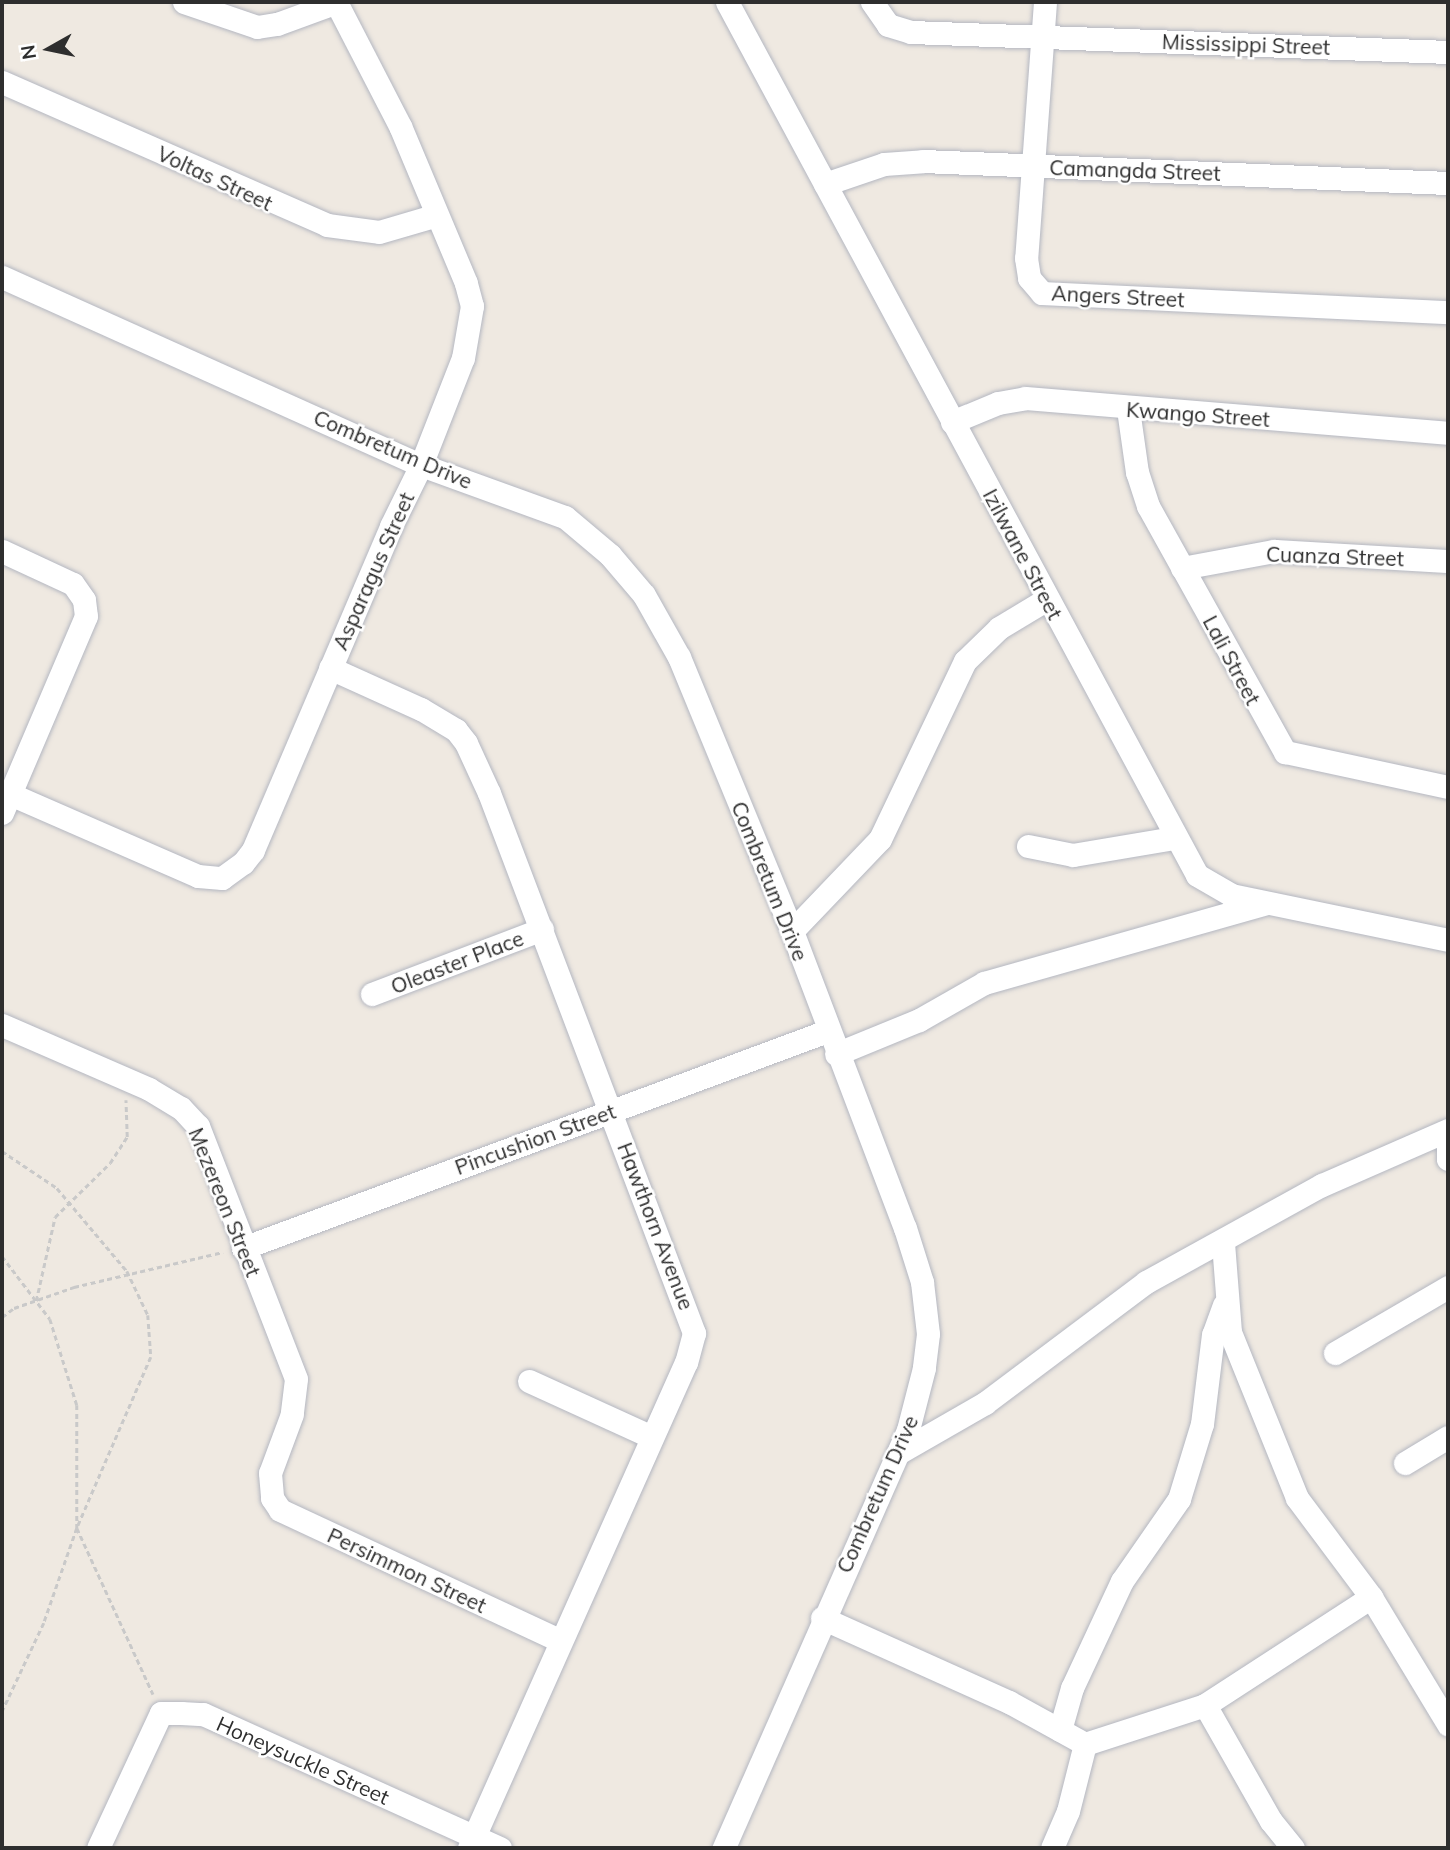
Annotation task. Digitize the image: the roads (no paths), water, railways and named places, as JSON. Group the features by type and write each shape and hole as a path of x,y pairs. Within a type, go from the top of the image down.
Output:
{"street":[{"path":"184,2 257,27 277,24 337,2"},
{"name":"Asparagus Street","path":"6,804 198,876 222,878 253,850 330,668 421,465 463,358 472,306 400,126 337,2"},
{"name":"Izilwane Street","path":"727,2 1174,838 1197,875 1213,887 1268,904 1448,940"},
{"name":"Mississippi Street","path":"872,2 888,25 898,30 1448,52"},
{"name":"Angers Street","path":"1045,2 1026,257 1030,278 1042,293 1448,312"},
{"name":"Voltas Street","path":"2,82 327,225 379,232 437,215"},
{"name":"Camangda Street","path":"825,184 901,162 1448,183"},
{"name":"Combretum Drive","path":"2,276 421,465 565,517 610,555 644,595 679,657 792,931 922,1282 928,1334 925,1368 898,1453 822,1618 723,1848"},
{"name":"Kwango Street","path":"952,422 998,403 1026,398 1128,409 1448,433"},
{"name":"Lali Street","path":"1128,409 1141,488 1284,752 1448,787"},
{"path":"2,551 64,578 84,600 84,624 6,804"},
{"name":"Cuanza Street","path":"1182,568 1274,551 1448,561"},
{"path":"792,931 880,839 965,661 999,628 1047,599"},
{"name":"Hawthorn Avenue","path":"330,668 401,698 456,730 489,793 694,1333 686,1362 559,1640 472,1842"},
{"path":"1028,846 1073,855 1174,838"},
{"path":"836,1054 919,1020 984,983 1268,904"},
{"name":"Oleaster Place","path":"372,994 542,929"},
{"name":"Mezereon Street","path":"2,1025 105,1066 181,1108 198,1126 243,1248 296,1379 292,1414 268,1485"},
{"name":"Pincushion Street","path":"243,1248 827,1031"},
{"path":"898,1453 985,1403 1146,1282 1223,1242 1263,1215 1322,1185 1448,1130"},
{"path":"1448,1142 1448,1158"},
{"path":"1223,1242 1225,1302 1234,1344 1297,1498 1370,1597 1448,1724"},
{"path":"1335,1353 1448,1287"},
{"path":"1060,1730 1072,1688 1122,1581 1179,1499 1202,1423 1213,1335 1225,1302"},
{"path":"529,1381 652,1437"},
{"path":"1405,1462 1448,1437"},
{"name":"Persimmon Street","path":"268,1485 280,1510 559,1640"},
{"path":"822,1618 904,1652 1085,1744 1109,1739 1205,1705 1370,1597"},
{"path":"1205,1705 1271,1821 1293,1848"},
{"name":"Honeysuckle Street","path":"97,1848 161,1713 203,1714 472,1842 500,1848"},
{"path":"1052,1848 1068,1811 1085,1744"}]}
